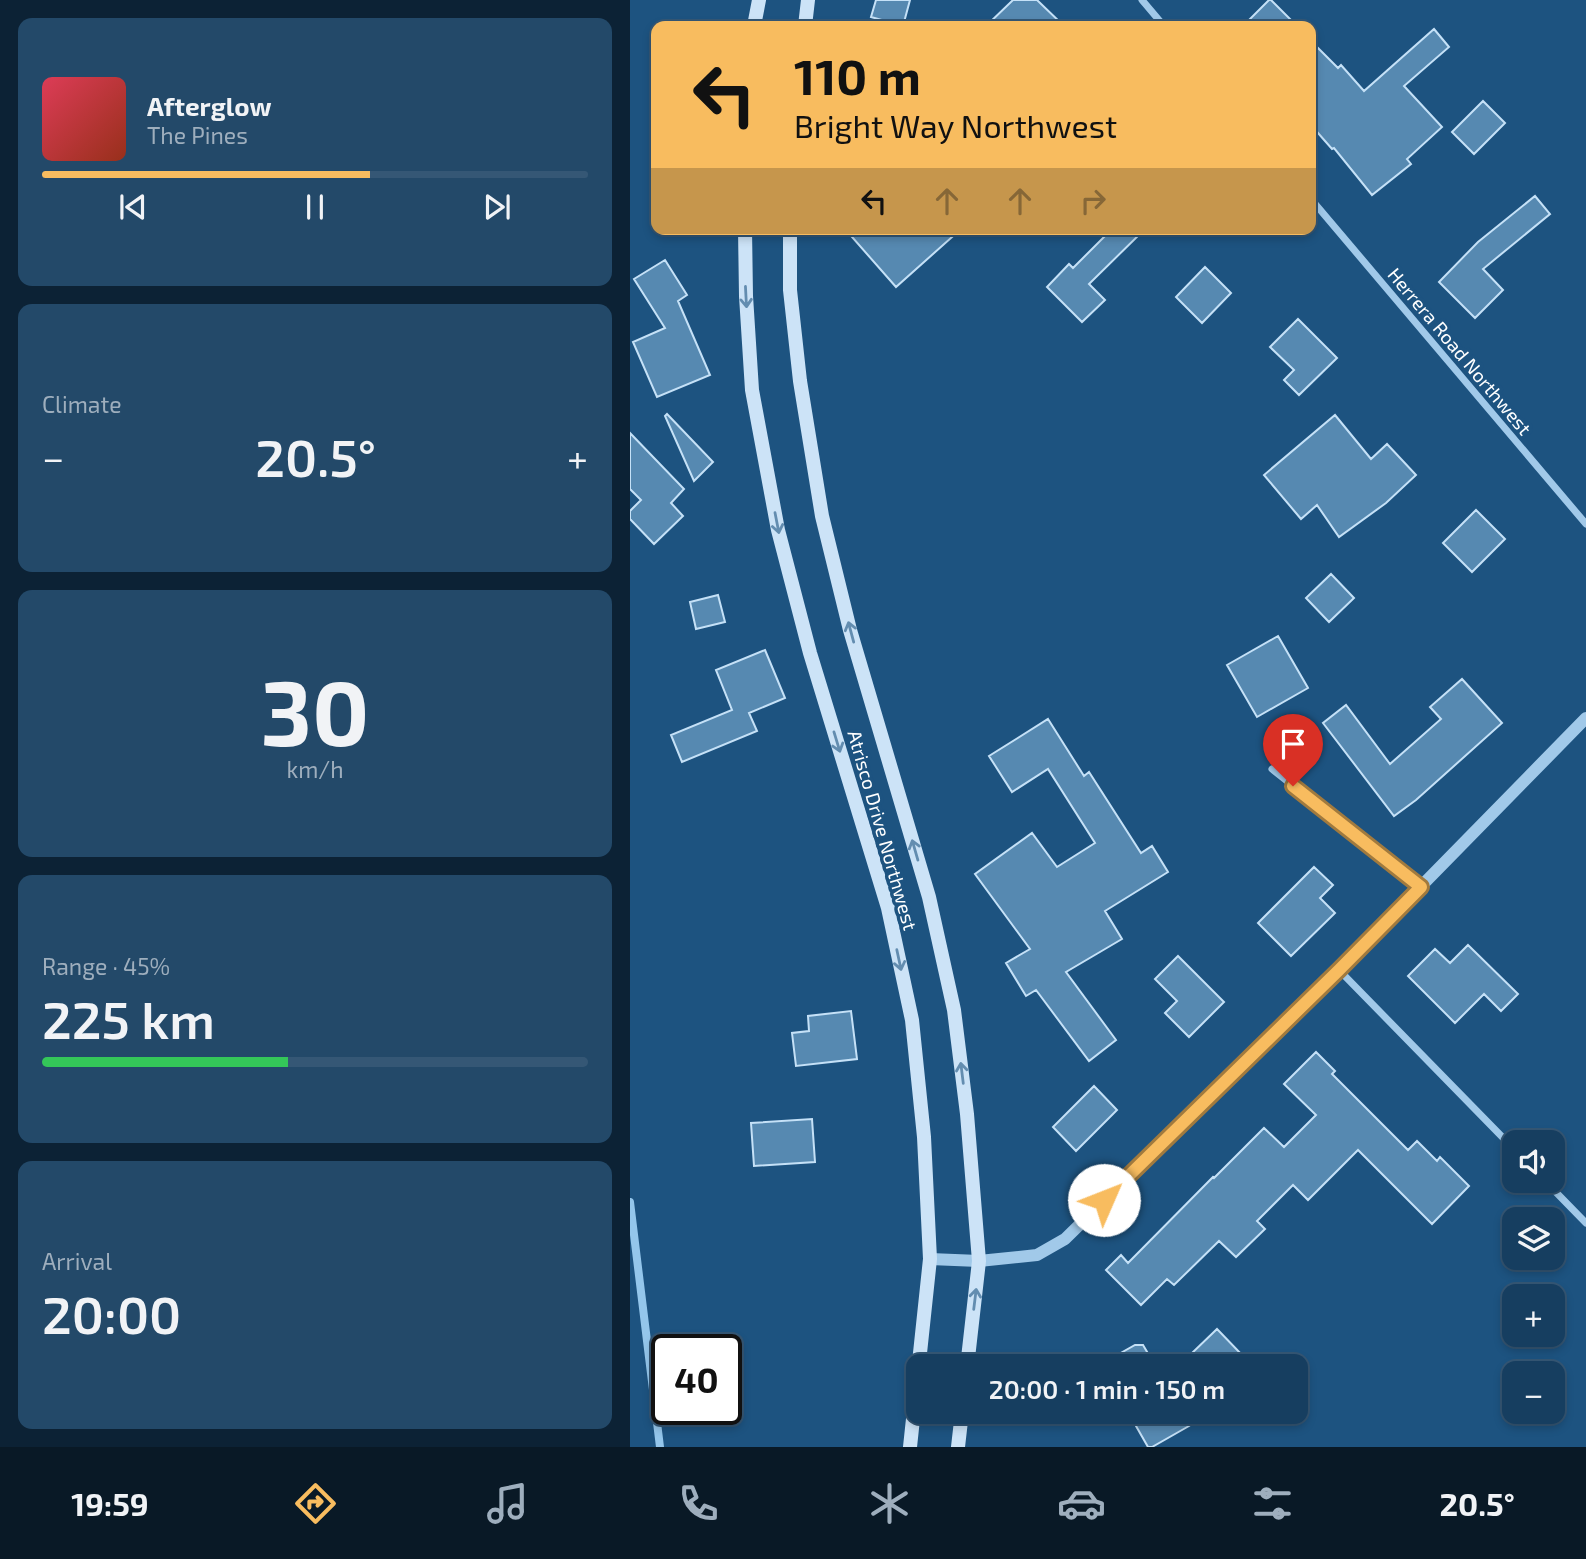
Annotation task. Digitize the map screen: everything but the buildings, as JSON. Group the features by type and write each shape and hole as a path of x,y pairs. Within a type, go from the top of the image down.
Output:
{"main road":[{"path":"755,21 759,0"},
{"path":"805,21 808,0"},
{"name":"Atrisco Drive Northwest","path":"745,235 752,390 778,530 810,653 888,908 912,1020 924,1137 930,1259 910,1447"},
{"name":"Atrisco Drive Northwest","path":"790,235 791,303 800,381 822,516 850,630 929,897 954,1010 967,1114 979,1261 968,1354"},
{"path":"958,1447 961,1424"}],"street":[{"path":"1142,0 1160,21"},
{"name":"Herrera Road Northwest","path":"1316,205 1586,524"},
{"path":"930,1259 979,1261 1037,1255 1065,1238 1339,970 1586,718"},
{"path":"1272,769 1421,887"},
{"path":"1339,970 1502,1137"},
{"path":"1557,1193 1586,1223"}],"waterway":[{"path":"630,1202 660,1447"}],"route":[{"path":"1104,1200 1421,887 1293,786"}]}
